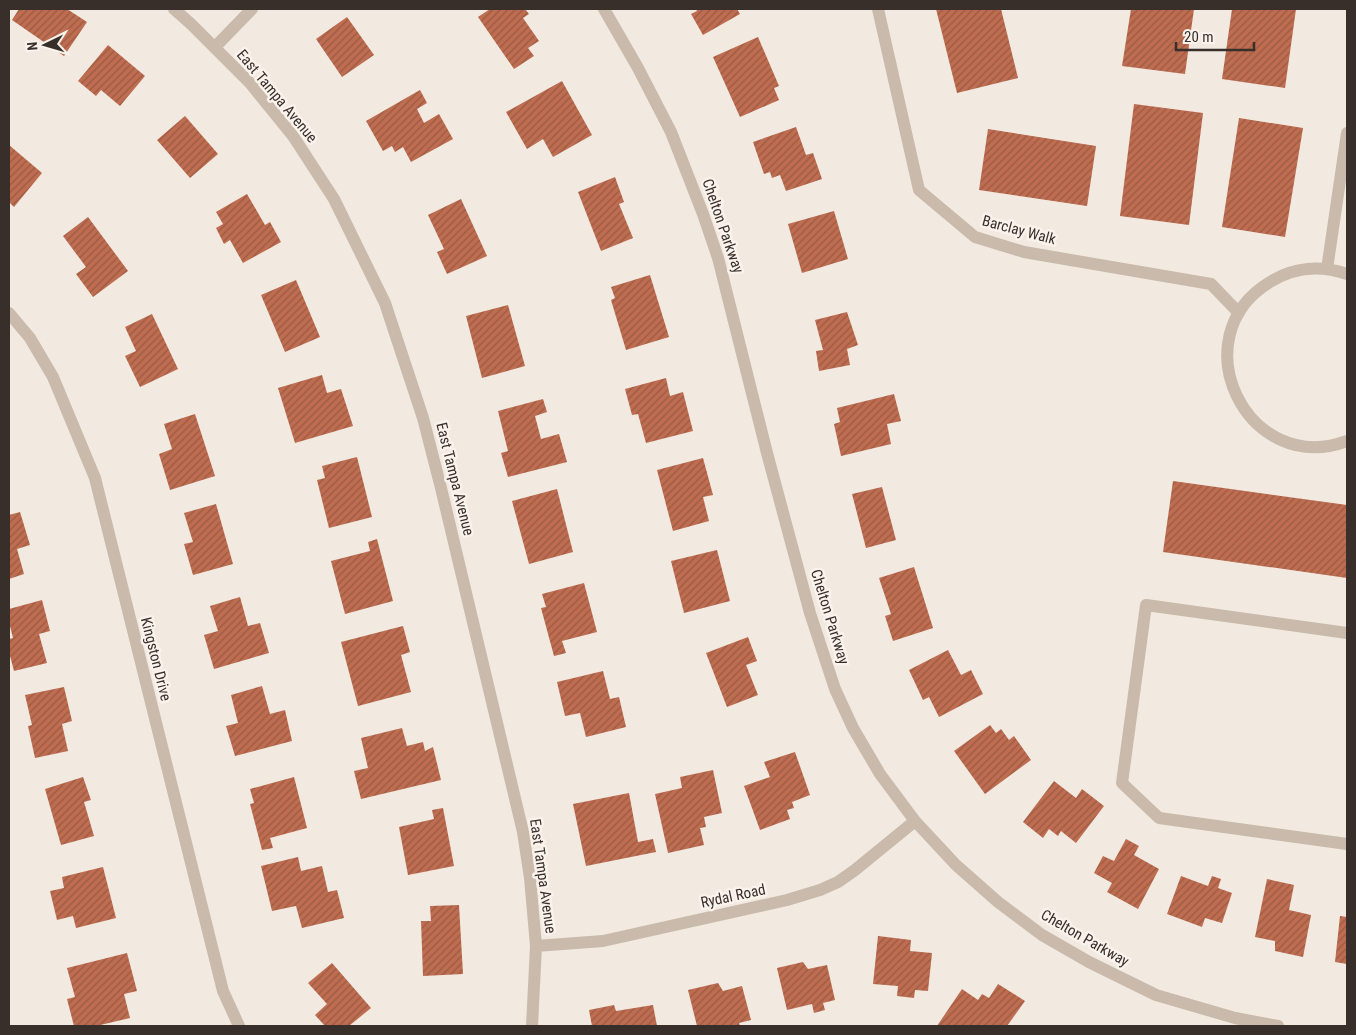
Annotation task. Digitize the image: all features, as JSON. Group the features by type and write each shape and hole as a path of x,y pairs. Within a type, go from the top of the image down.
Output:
{"street":[{"name":"East Tampa Avenue","path":"174,9 215,47 250,84 293,136 334,199 385,303 423,418 523,832 531,888 536,946 532,1026"},
{"path":"215,47 252,9"},
{"name":"Chelton Parkway","path":"604,9 638,68 671,132 718,258 810,613 835,690 853,728 880,774 915,821 956,865 998,902 1042,935 1089,962 1156,995 1226,1016 1278,1026"},
{"name":"Barclay Walk","path":"878,9 919,190 961,226 975,237 1024,252 1211,284 1239,312"},
{"path":"1327,269 1347,132"},
{"path":"1347,274 1327,269 1310,268 1293,271 1262,287 1249,298 1239,312 1230,335 1227,358 1230,382 1234,394 1247,414 1270,434 1297,445 1321,447 1347,441"},
{"name":"Kingston Drive","path":"9,313 30,338 53,377 95,478 223,991 239,1026"},
{"path":"1347,633 1146,605 1122,783 1159,818 1347,844"},
{"name":"Rydal Road","path":"536,946 602,941 787,900 820,890 838,882 855,870 915,821"}],"building":[{"path":"19,9 67,9 87,22 64,56 12,20"},
{"path":"490,9 525,9 529,14 523,18 539,41 528,48 534,56 514,69 478,17"},
{"path":"696,9 737,9 740,14 703,35 691,14 697,11"},
{"path":"936,9 1001,9 1018,78 957,93"},
{"path":"1131,9 1194,9 1185,74 1122,66"},
{"path":"1232,9 1296,9 1285,88 1222,79"},
{"path":"347,17 374,55 342,77 316,39"},
{"path":"758,37 779,86 774,88 779,100 740,117 713,57"},
{"path":"108,45 145,76 120,106 101,90 96,96 78,81"},
{"path":"562,81 592,135 553,157 543,139 527,149 506,112"},
{"path":"420,90 427,103 417,109 424,123 439,114 453,139 411,162 403,147 395,152 392,146 383,151 366,121"},
{"path":"1134,104 1203,113 1189,225 1120,216"},
{"path":"185,116 218,154 190,178 157,140"},
{"path":"1239,118 1303,128 1285,237 1222,227"},
{"path":"796,127 806,155 813,153 822,179 786,191 780,175 772,178 770,172 764,174 753,142"},
{"path":"988,129 1096,146 1087,206 979,190"},
{"path":"9,145 42,173 14,207 9,202"},
{"path":"615,177 624,202 619,204 633,238 601,251 578,192"},
{"path":"247,194 265,225 270,222 281,242 243,263 230,240 224,244 216,228 223,224 216,212"},
{"path":"461,199 487,256 447,274 437,252 444,249 428,215"},
{"path":"834,211 848,259 802,273 788,224"},
{"path":"88,217 128,271 93,297 76,274 86,267 63,236"},
{"path":"650,275 669,337 626,350 611,300 615,298 611,287"},
{"path":"296,280 320,337 285,352 261,295"},
{"path":"508,305 525,366 482,378 466,316"},
{"path":"847,312 858,345 847,349 850,365 819,371 816,351 823,350 815,320"},
{"path":"152,314 178,369 140,387 125,356 136,351 125,327"},
{"path":"322,375 327,393 341,389 353,426 295,443 278,388"},
{"path":"666,378 670,396 683,392 693,431 646,443 638,414 632,415 625,389"},
{"path":"894,394 901,421 887,424 891,444 841,456 834,424 840,422 837,408"},
{"path":"543,399 547,412 535,416 541,439 559,434 567,462 508,477 501,453 508,451 498,411"},
{"path":"195,414 215,476 170,490 159,454 172,449 164,424"},
{"path":"357,457 372,517 329,528 317,480 325,478 322,466"},
{"path":"703,458 713,495 703,497 709,521 673,531 657,470"},
{"path":"1173,481 1347,505 1347,578 1163,552"},
{"path":"882,487 896,540 866,548 852,494"},
{"path":"557,489 573,552 529,564 512,501"},
{"path":"216,504 233,564 193,575 184,544 193,542 184,513"},
{"path":"20,512 30,545 17,549 24,574 9,579 9,515"},
{"path":"377,539 393,601 345,614 331,561 370,551 368,542"},
{"path":"717,550 730,601 684,613 671,561"},
{"path":"914,567 933,628 893,641 885,616 891,614 879,578"},
{"path":"584,583 597,632 562,641 566,653 554,656 541,608 546,607 542,594"},
{"path":"240,597 248,626 260,623 269,653 214,669 204,635 218,631 210,606"},
{"path":"42,600 50,631 39,634 47,663 14,671 9,652 9,639 13,638 9,622 9,609"},
{"path":"403,626 410,652 401,655 411,692 358,706 341,642"},
{"path":"748,637 757,661 746,665 758,695 727,707 706,653"},
{"path":"948,650 961,675 971,670 983,694 939,717 929,697 923,700 909,670"},
{"path":"603,671 610,699 619,697 626,727 586,737 580,713 565,716 557,682"},
{"path":"262,686 270,714 285,710 292,741 235,756 226,726 238,723 231,695"},
{"path":"64,687 72,721 62,724 68,751 35,758 28,726 32,725 25,695"},
{"path":"990,725 996,733 1001,729 1009,740 1014,736 1031,760 985,794 954,751"},
{"path":"402,728 407,746 423,742 425,751 433,747 441,780 361,799 354,771 368,768 361,738"},
{"path":"795,752 810,795 792,802 794,808 787,810 790,819 760,830 744,786 770,777 764,762"},
{"path":"713,770 722,813 704,817 706,827 700,828 704,845 668,853 655,794 682,788 680,777"},
{"path":"83,777 91,800 84,802 94,836 61,845 45,789"},
{"path":"294,777 307,828 270,838 273,848 262,850 250,804 254,803 250,789"},
{"path":"1054,781 1076,798 1082,789 1104,806 1076,843 1061,831 1058,836 1049,829 1043,838 1023,822"},
{"path":"629,793 638,842 653,839 656,852 586,866 573,804"},
{"path":"443,808 454,866 408,875 399,827 434,819 432,810"},
{"path":"1126,839 1139,846 1134,855 1159,869 1138,909 1107,892 1112,883 1094,873 1103,856 1114,861"},
{"path":"298,857 301,871 322,866 328,892 337,890 344,918 302,928 296,906 272,911 261,866"},
{"path":"103,867 116,918 76,928 73,916 57,920 50,891 64,888 62,877"},
{"path":"1181,876 1208,886 1212,876 1221,879 1218,888 1232,893 1222,923 1205,918 1202,927 1167,914"},
{"path":"1267,879 1294,885 1289,910 1311,915 1303,957 1275,951 1275,941 1255,937"},
{"path":"459,905 463,974 423,976 421,921 431,921 430,906"},
{"path":"1340,916 1347,917 1347,964 1335,962"},
{"path":"878,936 911,940 910,951 932,953 928,991 915,990 914,998 897,996 898,986 873,984"},
{"path":"127,953 137,991 124,994 130,1018 96,1026 74,1026 67,999 75,997 67,968"},
{"path":"803,962 808,969 827,965 835,1000 823,1003 825,1010 814,1013 812,1004 787,1010 777,968"},
{"path":"332,963 371,1008 349,1026 325,1026 315,1015 327,1004 308,983"},
{"path":"718,983 723,991 742,986 751,1020 739,1023 740,1026 697,1026 688,990"},
{"path":"998,984 1025,1001 1007,1026 937,1026 962,989 978,1000 982,994 989,998"},
{"path":"614,1005 616,1011 653,1005 657,1026 592,1026 589,1010"}]}
